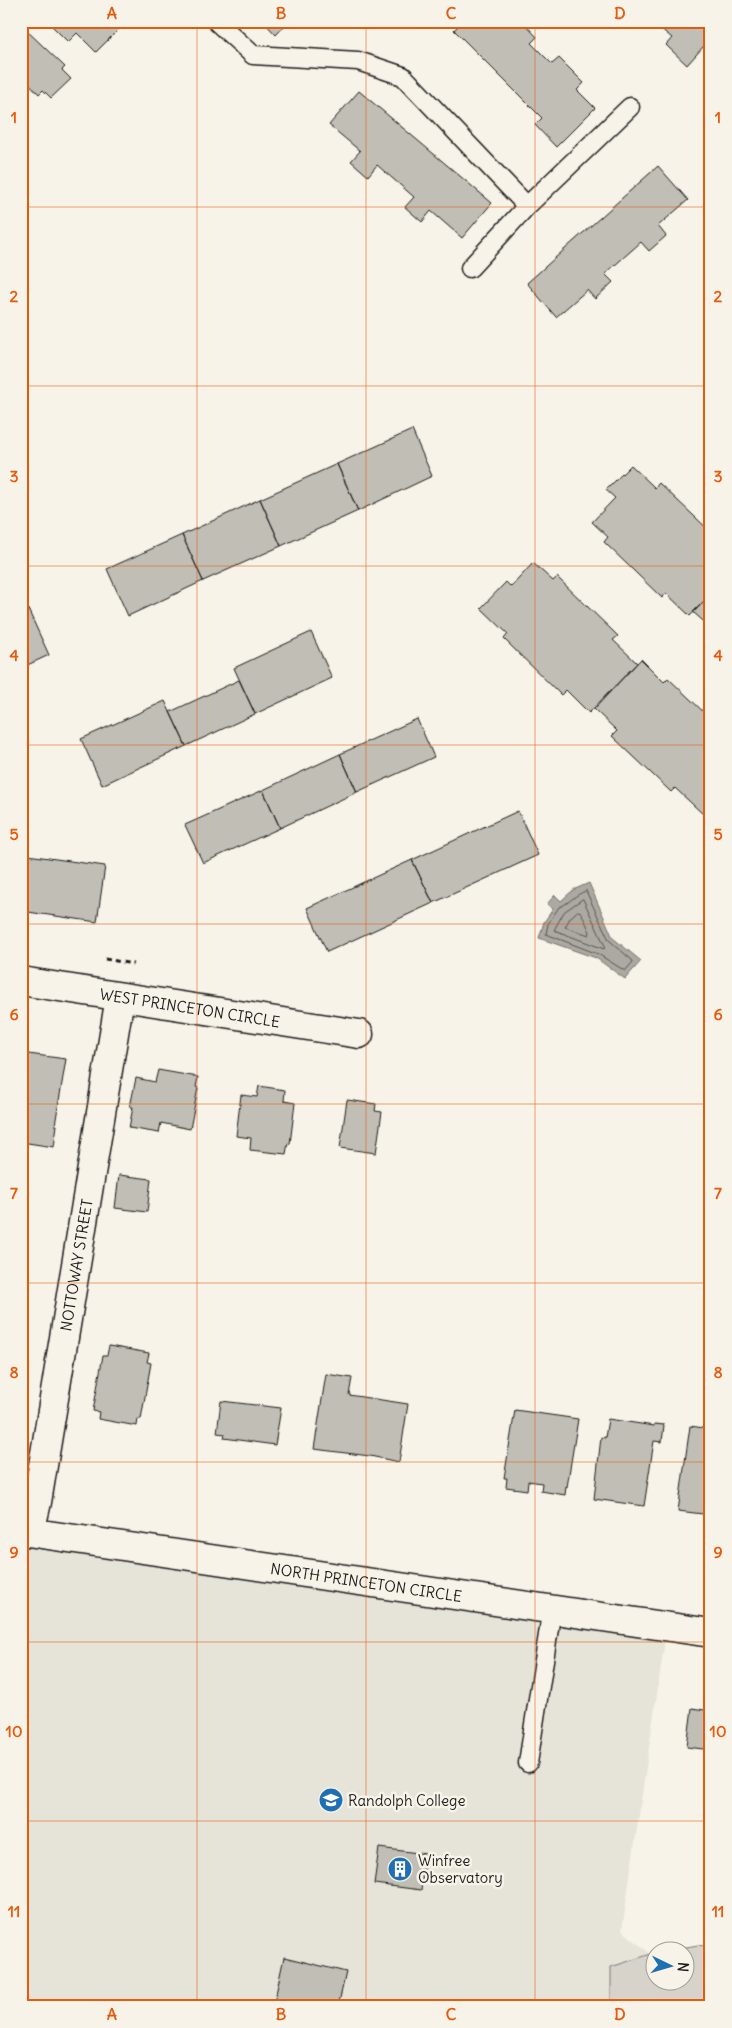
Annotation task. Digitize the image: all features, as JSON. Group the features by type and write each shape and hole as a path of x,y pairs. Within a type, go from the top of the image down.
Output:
{"street":[{"name":"WEST PRINCETON CIRCLE","path":"21,981 359,1034"},
{"name":"NOTTOWAY STREET","path":"25,1531 37,1502 120,997"},
{"name":"NORTH PRINCETON CIRCLE","path":"25,1531 711,1633"}],"lane":[{"path":"216,21 253,55 358,60 403,76 527,206"},
{"path":"470,268 527,206 630,107"},
{"path":"528,1763 552,1609"}],"path":[{"path":"105,959 134,964"}],"shaded area":[{"name":"Randolph College","path":"21,1540 667,1626 622,1930 644,1949 644,1990 675,1990 711,2007 21,2007"},
{"path":"694,1946 711,1947 711,2007 611,2007 611,1967 644,1956 644,1990 694,1990"}],"water":[{"path":"589,883 613,938 641,961 625,979 596,958 539,938 544,922 553,909 547,904 555,895 561,901 573,890"}],"building":[{"path":"56,21 127,21 96,52 77,33 68,42 52,26"},
{"path":"263,21 289,21 276,35"},
{"path":"463,21 522,21 537,37 531,43 552,64 559,58 584,83 577,90 595,108 556,147 535,125 542,118 454,30"},
{"path":"652,21 711,21 711,38 687,65 666,45 672,38"},
{"path":"23,27 65,67 62,70 71,79 51,98 43,90 39,94 23,77 21,79 21,29"},
{"path":"359,91 492,203 462,238 431,211 422,222 405,207 414,197 377,165 368,176 351,161 360,151 329,125"},
{"path":"658,166 688,200 658,226 666,236 649,251 641,242 605,274 613,282 595,299 587,290 556,317 527,283"},
{"path":"412,430 432,476 358,511 337,464"},
{"path":"337,464 358,511 281,546 260,499"},
{"path":"631,465 655,488 659,483 711,532 711,594 690,616 666,593 662,598 604,542 608,537 592,522 615,498 606,490"},
{"path":"260,499 281,546 203,581 182,535"},
{"path":"182,535 203,581 128,616 107,569"},
{"path":"533,563 553,581 557,577 618,636 613,640 637,663 589,713 566,690 561,695 504,639 508,634 481,608 506,582 511,587"},
{"path":"711,594 711,628 693,612"},
{"path":"27,607 49,655 21,668 21,610"},
{"path":"311,632 332,678 255,714 234,668"},
{"path":"641,659 664,682 668,678 711,719 711,808 704,815 675,788 671,792 612,736 617,731 594,709"},
{"path":"239,680 255,714 186,746 170,712"},
{"path":"165,701 186,746 102,785 81,739"},
{"path":"417,719 434,757 357,792 340,754"},
{"path":"340,754 357,792 280,828 263,790"},
{"path":"263,790 280,828 203,863 185,825"},
{"path":"518,811 538,855 433,903 412,860"},
{"path":"21,854 105,866 97,922 21,911"},
{"path":"412,860 433,903 327,952 307,908"},
{"path":"21,1053 66,1059 55,1125 57,1125 54,1147 21,1142"},
{"path":"158,1070 198,1077 196,1087 198,1088 190,1129 161,1123 159,1133 129,1128 133,1107 130,1107 136,1078 155,1082"},
{"path":"259,1086 285,1090 284,1101 295,1103 290,1144 288,1143 286,1154 250,1150 251,1138 236,1136 241,1095 257,1097"},
{"path":"347,1100 376,1104 375,1111 382,1112 376,1153 340,1148"},
{"path":"119,1175 151,1179 147,1212 115,1208"},
{"path":"109,1346 149,1353 147,1362 151,1363 141,1419 138,1419 137,1426 98,1419 99,1412 93,1411 103,1355 107,1355"},
{"path":"326,1374 352,1378 349,1395 408,1404 399,1462 370,1456 314,1449"},
{"path":"221,1401 281,1408 275,1445 224,1438 225,1434 217,1433"},
{"path":"515,1410 578,1419 565,1495 541,1491 542,1483 528,1481 527,1490 506,1487 507,1478 504,1478"},
{"path":"608,1419 654,1426 654,1424 664,1425 662,1442 654,1441 644,1506 594,1499 601,1437 605,1438"},
{"path":"690,1426 711,1429 711,1515 678,1511"},
{"path":"692,1708 711,1711 711,1750 687,1747"},
{"name":"Winfree Observatory","path":"379,1848 426,1854 421,1890 374,1884"},
{"path":"284,1957 346,1972 338,2007 288,2007 274,2003"}],"place":[{"name":"Randolph College","path":"331,1800"},
{"name":"Winfree Observatory","path":"400,1869"}]}
